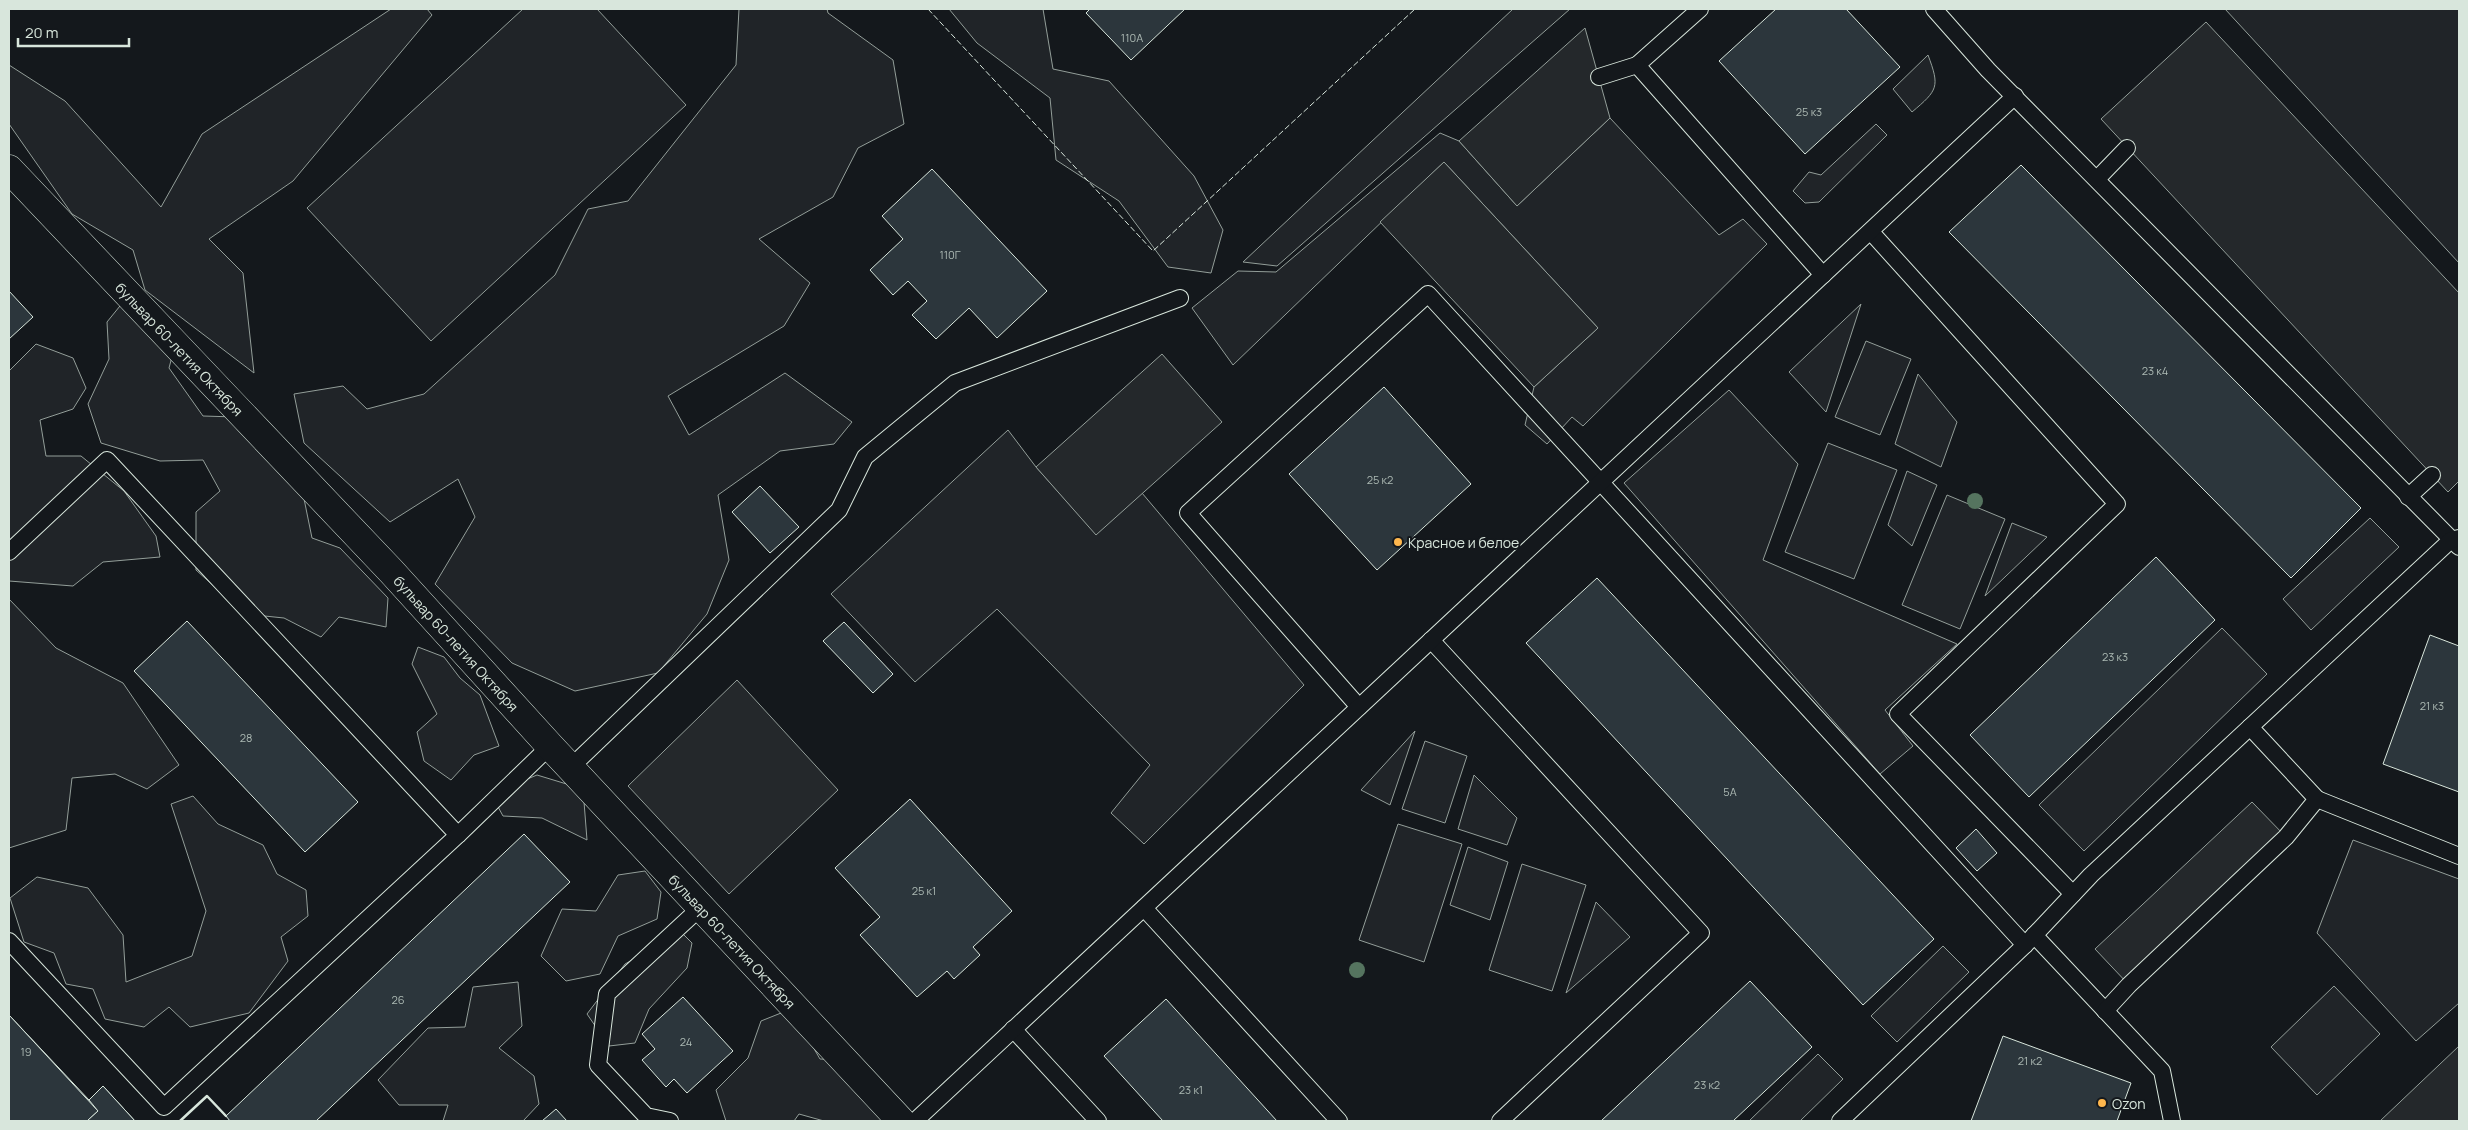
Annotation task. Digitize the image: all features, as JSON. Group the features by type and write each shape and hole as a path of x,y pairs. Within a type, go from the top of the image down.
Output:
{"street":[{"name":"бульвар 60-летия Октября","path":"9,169 391,571 570,768 901,1121"}],"lane":[{"path":"1599,77 1637,65 1700,9"},
{"path":"1848,1119 2030,940 2073,894 2250,727 2457,542 2408,497 1988,70 1934,9"},
{"path":"1637,65 1823,275"},
{"path":"915,1121 2015,96"},
{"path":"2097,180 2126,148"},
{"path":"1871,232 2117,504 1898,714 2073,894"},
{"path":"1359,707 1188,513 1433,289 1600,483 2030,940 2105,1011 2162,1071 2172,1121"},
{"path":"570,768 839,510 865,457 955,383 1180,298"},
{"path":"9,552 107,460 458,835"},
{"path":"2408,497 2432,475"},
{"path":"1431,640 1701,933 1500,1121"},
{"path":"2250,727 2318,800 2459,856"},
{"path":"9,941 164,1107 458,835 550,746"},
{"path":"2105,1011 2129,985 2286,838 2318,800"},
{"path":"670,1121 646,1116 598,1065 607,994 701,907"},
{"path":"1144,908 1339,1121"},
{"path":"1013,1029 1098,1121"}],"shaded area":[{"path":"391,9 427,9 432,15 293,181 209,239 243,273 254,373 145,290 133,250 72,214 9,124 9,65 65,101 161,207 202,134"},
{"path":"523,9 597,9 686,105 431,341 307,208"},
{"path":"739,9 827,9 828,13 893,60 904,124 858,148 833,197 759,239 810,283 784,326 668,396 689,435 785,373 852,422 834,444 780,451 718,495 729,560 707,614 658,673 575,691 512,663 435,584 475,517 458,479 390,522 304,443 294,394 343,386 367,409 424,394 555,275 588,209 628,201 736,65"},
{"path":"949,9 1043,9 1053,69 1109,81 1194,176 1223,230 1211,273 1168,267 1119,201 1056,160 1050,98 977,43"},
{"path":"1513,9 1570,9 1277,266 1243,262"},
{"path":"2225,9 2459,9 2459,263"},
{"path":"2206,22 2459,293 2459,481 2448,492 2101,119"},
{"path":"1585,28 1610,118 1517,206 1459,141"},
{"path":"1928,55 1934,74 1934,87 1932,93 1912,112 1893,89"},
{"path":"1610,118 1719,235 1743,219 1767,244 1583,426 1572,417 1547,444 1525,425 1534,387 1598,328 1444,162 1233,365 1192,308 1238,271 1276,272 1440,133 1459,141 1517,206"},
{"path":"1876,124 1887,135 1819,202 1805,203 1793,191 1809,172 1821,175"},
{"path":"1444,162 1598,328 1534,387 1380,222"},
{"path":"124,301 178,334 169,368 203,416 236,417 301,484 312,538 340,548 388,598 386,627 339,617 321,637 284,618 245,614 196,570 196,512 220,491 203,460 160,461 101,443 88,404 109,359 107,322"},
{"path":"1861,304 1826,412 1789,372"},
{"path":"1866,341 1911,359 1880,435 1835,417"},
{"path":"36,344 73,358 86,388 73,409 40,420 46,456 81,456 124,491 156,536 160,557 103,562 73,586 9,581 9,371"},
{"path":"1162,354 1222,422 1096,535 1036,467"},
{"path":"1918,374 1957,422 1941,467 1895,444"},
{"path":"1729,390 1798,464 1763,560 1957,644 1885,710 1913,746 1880,774 1624,483"},
{"path":"1008,430 1036,467 1096,534 1142,493 1304,685 1144,844 1111,813 1150,765 997,609 915,682 831,594"},
{"path":"1828,443 1897,470 1854,579 1785,552"},
{"path":"1907,471 1937,485 1912,546 1888,525"},
{"path":"1947,495 2005,519 1960,629 1902,605"},
{"path":"2370,518 2399,547 2311,630 2283,599"},
{"path":"2012,523 2047,537 1985,596"},
{"path":"9,599 56,648 123,683 179,765 147,789 115,774 72,778 66,830 9,848"},
{"path":"2222,628 2267,674 2084,851 2039,805"},
{"path":"418,647 444,657 460,678 480,695 499,746 474,755 451,780 424,761 417,732 437,714 412,664"},
{"path":"737,680 838,790 729,894 628,786"},
{"path":"1415,731 1390,805 1361,790"},
{"path":"1425,741 1467,756 1445,823 1402,809"},
{"path":"537,775 583,789 587,840 542,818 503,816 491,794"},
{"path":"1474,775 1517,818 1507,845 1458,829"},
{"path":"193,796 218,824 263,845 277,874 306,890 308,916 281,937 288,961 249,1013 190,1027 169,1007 144,1027 105,1019 93,989 66,984 54,953 24,942 10,898 37,877 88,888 123,935 126,982 192,956 206,911 171,804"},
{"path":"2252,802 2286,837 2129,985 2095,949"},
{"path":"1398,824 1462,844 1424,962 1359,940"},
{"path":"2353,840 2459,879 2459,1003 2416,1041 2317,933"},
{"path":"1468,847 1508,862 1490,920 1450,905"},
{"path":"1522,864 1586,885 1552,991 1489,970"},
{"path":"645,871 661,892 657,919 618,936 600,974 566,981 541,956 562,909 596,911 618,875"},
{"path":"1596,902 1630,937 1566,993"},
{"path":"681,932 692,943 687,968 649,1009 635,1043 609,1046 587,1014 625,964"},
{"path":"1943,946 1969,972 1897,1042 1871,1016"},
{"path":"518,982 522,1026 499,1048 534,1076 539,1104 523,1121 443,1121 448,1105 399,1105 378,1080 428,1028 465,1027 473,987"},
{"path":"2334,986 2380,1034 2317,1095 2271,1047"},
{"path":"791,1009 820,1059 862,1061 887,1121 824,1121 799,1114 794,1121 726,1121 716,1090 748,1058 761,1021"},
{"path":"2459,1046 2459,1121 2380,1121"},
{"path":"1818,1054 1843,1079 1800,1121 1749,1121"}],"building":[{"path":"1090,9 1185,9 1131,60 1086,13"},
{"path":"1776,9 1846,9 1900,67 1805,154 1719,61"},
{"path":"2021,165 2361,508 2291,578 1949,232"},
{"path":"932,169 1047,291 997,338 969,308 936,339 912,315 927,301 908,281 893,295 870,270 903,239 882,216"},
{"path":"9,291 33,317 9,339"},
{"path":"1384,387 1471,484 1377,570 1289,474"},
{"path":"760,486 799,527 770,553 732,512"},
{"path":"2156,557 2215,620 2029,797 1970,735"},
{"path":"1597,578 1934,939 1863,1005 1526,643"},
{"path":"187,621 358,802 305,852 134,671"},
{"path":"844,622 893,674 873,693 823,641"},
{"path":"2430,635 2459,646 2459,792 2383,764"},
{"path":"910,799 1012,911 973,947 980,955 954,979 947,971 917,997 860,935 880,917 835,868"},
{"path":"1976,829 1997,853 1977,871 1956,848"},
{"path":"524,834 570,882 316,1121 230,1121 226,1116"},
{"path":"1750,981 1812,1047 1733,1121 1601,1121"},
{"path":"683,997 733,1051 687,1093 674,1079 666,1087 642,1060 655,1049 642,1034"},
{"path":"1166,999 1277,1121 1163,1121 1104,1056"},
{"path":"9,1015 89,1100 103,1086 135,1121 9,1121"},
{"path":"9,1015 98,1111 87,1121 9,1121"},
{"path":"2003,1036 2131,1083 2117,1121 1971,1121"},
{"path":"103,1086 135,1121 87,1121 98,1111 89,1100"},
{"path":"556,1109 567,1121 542,1121"}],"fence":[{"path":"928,9 1153,251 1415,9"}],"wall":[{"path":"180,1121 207,1096 226,1116"}],"place":[{"name":"Красное и белое","path":"1398,542"},
{"name":"Ozon","path":"2102,1103"}]}
